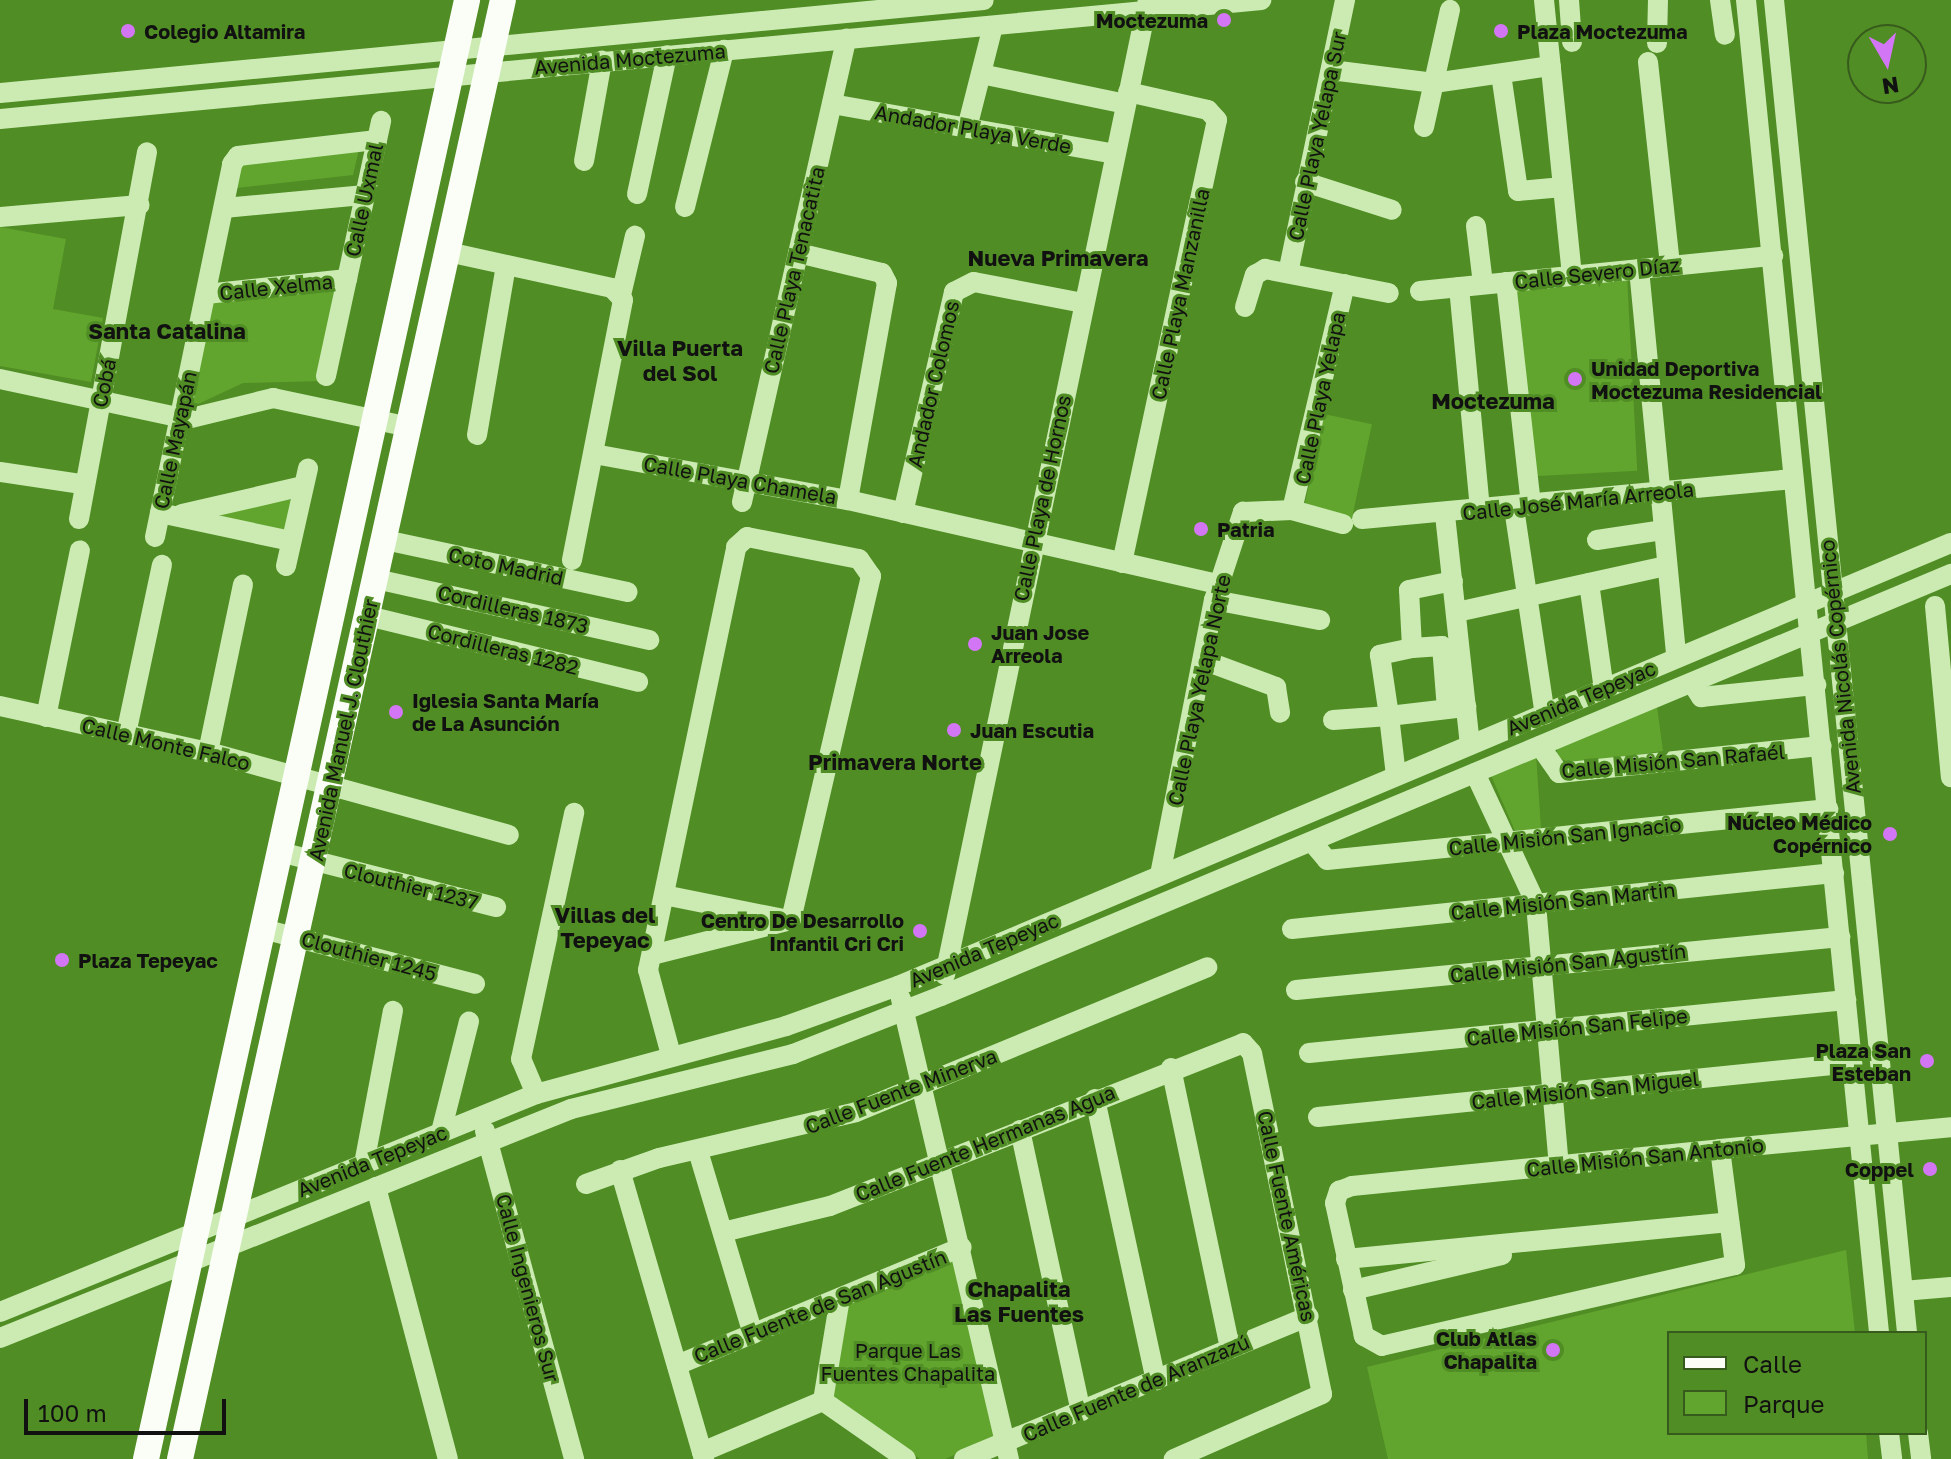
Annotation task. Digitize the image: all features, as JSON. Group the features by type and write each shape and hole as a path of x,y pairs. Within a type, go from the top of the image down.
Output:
{"main road":[{"name":"Avenida Manuel J. Clouthier","path":"146,1459 297,775 369,419 467,0"},
{"name":"Avenida Manuel J. Clouthier","path":"180,1459 236,1218 503,0"},
{"path":"323,646 360,653"},
{"path":"254,967 289,974"}],"street":[{"name":"Avenida Moctezuma","path":"0,119 941,2 984,0"},
{"name":"Avenida Moctezuma","path":"490,59 602,61 993,26 1147,6 1261,0"},
{"name":"Calle Playa Yelapa Sur","path":"1288,273 1345,0"},
{"path":"1544,0 1572,275"},
{"path":"1569,0 1572,42"},
{"path":"1658,0 1653,52 1670,266"},
{"path":"1720,0 1725,35"},
{"name":"Avenida Nicolás Copérnico","path":"1746,0 1879,1331"},
{"name":"Avenida Nicolás Copérnico","path":"1774,0 1907,1331"},
{"name":"Calle Playa de Hornos","path":"941,996 1032,542 1147,6"},
{"path":"1424,127 1450,10"},
{"path":"967,128 993,26"},
{"name":"Calle Playa Tenacatita","path":"742,502 846,39"},
{"path":"685,207 724,50"},
{"path":"637,194 667,55"},
{"path":"584,161 602,61"},
{"name":"Avenida Moctezuma","path":"0,93 454,63"},
{"path":"1331,70 1434,83 1551,66"},
{"path":"981,74 1127,98"},
{"path":"1501,74 1518,191 1563,187"},
{"name":"Calle Playa Manzanilla","path":"1122,563 1217,120 1208,110 1127,98"},
{"name":"Andador Playa Verde","path":"832,104 1115,154"},
{"name":"Calle Mayapán","path":"155,537 168,514 180,418 224,208 238,156 379,130"},
{"name":"Calle Uxmal","path":"326,376 379,130"},
{"name":"Cobá","path":"79,519 80,484 101,401 147,152"},
{"path":"1305,182 1392,210"},
{"path":"224,208 365,195"},
{"path":"0,217 139,205"},
{"path":"1476,226 1483,284"},
{"path":"572,560 621,295 635,236"},
{"path":"448,252 621,295"},
{"path":"798,253 882,273 887,283 848,500"},
{"name":"Calle Severo Díaz","path":"1420,291 1773,256"},
{"path":"477,435 506,265"},
{"path":"1639,269 1676,656"},
{"path":"1245,307 1255,275 1288,273 1389,293"},
{"name":"Calle Xelma","path":"206,294 347,279"},
{"name":"Andador Colomos","path":"903,513 954,292 974,282 1083,303"},
{"path":"1506,282 1529,598 1545,715"},
{"name":"Calle Playa Yelapa","path":"1292,510 1345,284"},
{"path":"1459,287 1480,511"},
{"path":"0,379 180,418 273,398 410,427"},
{"name":"Calle Playa Chamela","path":"594,454 848,500 1032,542 1122,563 1320,620"},
{"path":"0,472 80,484"},
{"path":"168,514 305,477 286,566"},
{"name":"Calle José María Arreola","path":"1246,507 1292,510 1352,521 1445,515 1793,479"},
{"name":"Calle Playa Yelapa Norte","path":"1160,875 1217,592 1246,507"},
{"path":"168,514 291,541"},
{"path":"1445,515 1457,612 1451,645 1456,708 1470,745"},
{"path":"1597,540 1662,530"},
{"path":"671,1055 648,970 736,547 753,537 859,559 871,576 791,920"},
{"name":"Coto Madrid","path":"385,540 627,592"},
{"name":"Avenida Tepeyac","path":"0,1312 536,1094 786,1026 947,967 1597,693 1833,589 1951,543"},
{"path":"46,717 80,550"},
{"path":"126,734 162,565"},
{"path":"1457,612 1667,566"},
{"name":"Avenida Tepeyac","path":"0,1338 489,1142 619,1094 793,1054 904,1011 1951,574"},
{"name":"Cordilleras 1873","path":"376,579 649,640"},
{"path":"1412,648 1409,590 1453,581"},
{"path":"1589,583 1597,723"},
{"path":"208,752 243,585"},
{"path":"1935,606 1946,673 1951,777"},
{"name":"Cordilleras 1282","path":"368,616 638,682"},
{"path":"1396,776 1380,655 1412,648 1451,645"},
{"path":"1203,660 1276,687 1280,713"},
{"path":"1692,683 1701,697 1816,685"},
{"name":"Calle Monte Falco","path":"0,706 208,752 509,835"},
{"path":"1333,720 1456,708"},
{"name":"Calle Misión San Rafaél","path":"1540,746 1559,773 1822,746"},
{"path":"1475,773 1536,904 1559,1165"},
{"path":"1368,788 1379,813"},
{"name":"Calle Misión San Ignacio","path":"1312,842 1327,860 1828,809"},
{"path":"536,1094 521,1059 574,813"},
{"name":"Clouthier 1237","path":"280,852 496,907"},
{"name":"Calle Misión San Martin","path":"1292,929 1834,873"},
{"path":"664,895 791,920"},
{"path":"652,955 791,920"},
{"name":"Clouthier 1245","path":"263,929 475,984"},
{"name":"Calle Misión San Agustín","path":"1296,990 1840,937"},
{"name":"Calle Fuente Minerva","path":"586,1184 620,1170 788,1133 922,1085 1207,967"},
{"path":"898,986 962,1247 1007,1451"},
{"name":"Calle Misión San Felipe","path":"1309,1053 1846,1000"},
{"path":"364,1164 393,1011"},
{"path":"441,1132 469,1021"},
{"name":"Calle Fuente Hermanas Agua","path":"723,1232 830,1206 1171,1068 1243,1043"},
{"name":"Calle Fuente Américas","path":"1174,1459 1322,1394 1309,1316 1252,1053 1243,1043"},
{"name":"Calle Misión San Miguel","path":"1318,1117 1852,1063"},
{"path":"1171,1068 1230,1349"},
{"path":"1095,1099 1156,1380"},
{"name":"Calle Ingenieros Sur","path":"480,1117 574,1459"},
{"name":"Calle Misión San Antonio","path":"1346,1259 1335,1203 1339,1191 1559,1165 1951,1127"},
{"path":"1020,1130 1081,1411"},
{"path":"1720,1149 1735,1265 1382,1346 1364,1336 1346,1259 1729,1222"},
{"path":"698,1151 753,1334"},
{"path":"620,1170 703,1455 823,1401"},
{"path":"376,1187 448,1459"},
{"path":"1353,1290 1575,1237"},
{"name":"Calle Fuente de San Agustín","path":"677,1365 962,1247"},
{"path":"1903,1291 1951,1287"},
{"path":"823,1401 840,1298"},
{"name":"Calle Fuente de Aranzazú","path":"964,1459 1007,1451 1081,1411 1309,1316"},
{"path":"823,1401 906,1459"},
{"path":"1889,1435 1892,1459"},
{"path":"1918,1435 1921,1459"}],"green space":[{"path":"361,141 353,175 228,189 238,156"},
{"path":"0,227 66,239 53,309 103,318 91,382 0,366"},
{"name":"Unidad Deportiva Moctezuma Residencial","path":"1627,276 1637,471 1517,477 1507,282"},
{"path":"347,279 322,381 243,383 181,412 206,294"},
{"path":"1324,414 1372,424 1352,520 1304,510"},
{"path":"279,499 296,500 289,536 216,517"},
{"path":"1657,707 1663,751 1571,764 1557,756 1557,748"},
{"path":"1536,754 1541,829 1515,831 1490,773"},
{"name":"Club Atlas Chapalita","path":"1846,1250 1855,1331 1667,1331 1667,1435 1866,1435 1868,1459 1388,1459 1367,1367"},
{"name":"Parque Las Fuentes Chapalita","path":"957,1254 996,1437 945,1459 920,1459 833,1397 844,1300"}],"place":[{"name":"Moctezuma","path":"1224,20"},
{"name":"Colegio Altamira","path":"128,31"},
{"name":"Plaza Moctezuma","path":"1501,31"},
{"name":"Unidad Deportiva Moctezuma Residencial","path":"1575,379"},
{"name":"Patria","path":"1201,529"},
{"name":"Juan Jose Arreola","path":"975,644"},
{"name":"Iglesia Santa María de La Asunción","path":"396,712"},
{"name":"Juan Escutia","path":"954,730"},
{"name":"Núcleo Médico Copérnico","path":"1890,834"},
{"name":"Centro De Desarrollo Infantil Cri Cri","path":"920,931"},
{"name":"Plaza Tepeyac","path":"62,960"},
{"name":"Plaza San Esteban","path":"1927,1061"},
{"name":"Coppel","path":"1930,1169"},
{"name":"Club Atlas Chapalita","path":"1553,1350"}],"district":[{"name":"Nueva Primavera","path":"1058,258"},
{"name":"Santa Catalina","path":"167,331"},
{"name":"Villa Puerta del Sol","path":"680,360"},
{"name":"Moctezuma","path":"1493,401"},
{"name":"Primavera Norte","path":"895,762"},
{"name":"Villas del Tepeyac","path":"605,926"},
{"name":"Chapalita Las Fuentes","path":"1019,1300"}]}
